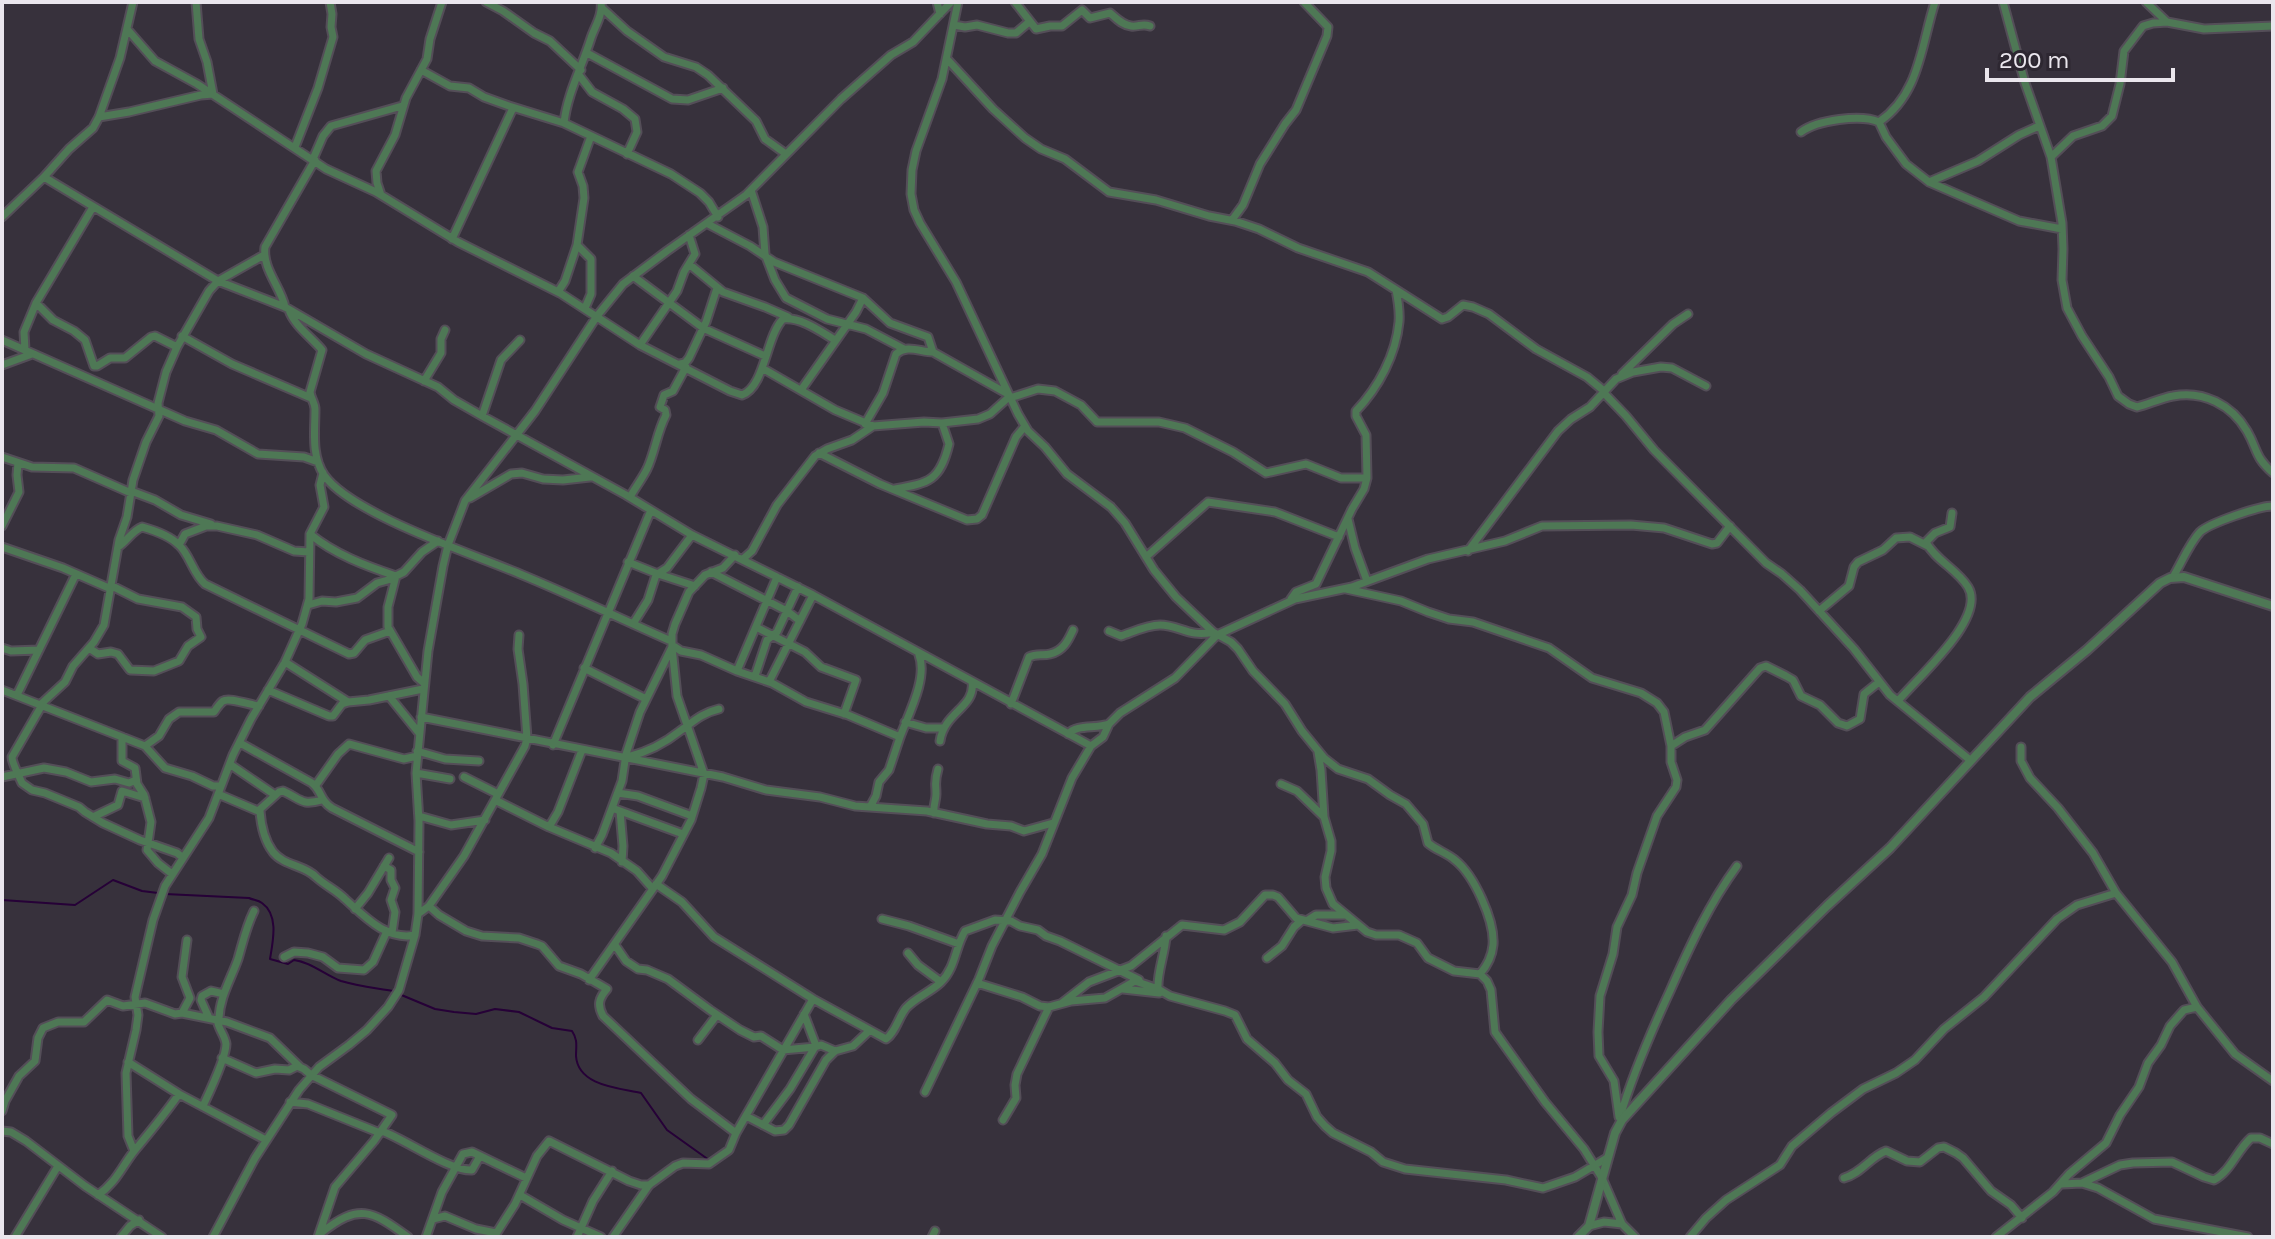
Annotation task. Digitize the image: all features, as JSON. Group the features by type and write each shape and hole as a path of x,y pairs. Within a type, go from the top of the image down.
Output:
{"street":[{"path":"2,217 88,133 99,117 120,58 133,2"},
{"path":"196,2 199,39 213,94"},
{"path":"295,147 318,88 333,37 330,2"},
{"path":"381,195 375,178 376,171 395,135 402,106 427,59 442,2"},
{"path":"486,2 550,41 580,73 592,92 635,119 637,132 627,154"},
{"path":"937,2 956,14"},
{"path":"958,2 942,79 916,151 911,194 920,223 956,282 1025,426 1067,474 1111,507 1176,597 1215,633 1238,649 1253,671 1285,704 1317,750 1338,769 1363,776 1406,804 1423,824 1428,843 1458,862 1482,901 1492,931 1491,956 1480,974"},
{"path":"1015,2 1036,29 1062,26 1082,10 1090,18 1111,13 1118,21 1130,26 1150,26"},
{"path":"1232,220 1251,189 1260,164 1296,110 1327,36 1328,27 1304,2"},
{"path":"1879,122 1897,109 1908,91 1923,51 1935,2"},
{"path":"2003,2 2051,157 2062,229 2062,280 2067,308 2087,346 2118,396 2137,407 2182,395 2221,403 2243,424 2255,453 2273,473"},
{"path":"2146,2 2167,22"},
{"path":"564,123 566,102 580,73 601,5 627,31 664,57 696,67 723,88 756,121 765,139 786,154"},
{"path":"213,1237 290,1102 311,1075 359,1038 397,994 415,935 418,914 416,773 424,686 443,566 465,501 535,411 608,301 633,276 751,190 841,99 891,55 913,42 946,8"},
{"path":"954,25 977,25 1016,33 1029,22"},
{"path":"2051,157 2073,136 2107,122 2114,110 2124,51 2143,26 2167,22 2204,29 2273,26"},
{"path":"127,29 155,61 213,94 339,177 381,195 452,239 558,292 640,345 730,391 742,395 751,390 780,321 790,318"},
{"path":"587,53 672,99 688,100 723,88"},
{"path":"947,59 1025,138 1065,159 1109,192 1156,200 1259,229 1298,248 1368,272 1442,319 1463,305 1473,307 1489,314 1536,349 1587,377 1626,416 1663,460 1819,611 1879,682 1970,760"},
{"path":"421,70 450,86 469,88 513,108 564,123 684,181 709,202 718,217"},
{"path":"99,117 213,94"},
{"path":"182,857 93,817 65,800 28,788 22,783 12,757 47,696 65,682 73,666 104,625 121,529 127,517 143,451 159,410 166,372 182,336 218,281 264,255 270,238 331,126 402,106"},
{"path":"452,239 513,108"},
{"path":"1801,132 1841,120 1865,117 1879,122 1906,164 1929,182 2019,221 2062,229"},
{"path":"1929,182 1978,161 2039,126"},
{"path":"558,292 577,245 584,198 578,172 591,136"},
{"path":"44,177 218,281 287,308 366,354 438,387 454,400 630,497 692,535 798,587 1091,746"},
{"path":"751,190 763,227 763,247 775,280 786,298 827,319 866,329 904,349 933,352 1009,396"},
{"path":"29,352 24,332 36,303 93,207"},
{"path":"708,224 774,262 863,298 890,323 928,337 933,352"},
{"path":"640,345 679,287 695,254 689,235"},
{"path":"577,245 591,259 591,294 585,308"},
{"path":"264,255 295,322 322,350 310,392 315,405 314,439 318,462 331,484 356,502 436,542 633,624 681,651 701,655 755,676 806,702 900,737"},
{"path":"689,264 729,295 765,307 835,340"},
{"path":"633,276 703,328 765,356"},
{"path":"630,497 646,471 658,430 666,415 660,407 664,395 673,391 703,328 717,288"},
{"path":"1290,601 1296,592 1316,584 1364,489 1367,478 1366,435 1356,411 1378,383 1390,356 1399,322 1396,290"},
{"path":"801,390 863,298"},
{"path":"36,303 53,320 85,340 94,366 110,358 125,358 155,336 177,347"},
{"path":"1468,551 1552,438 1571,419 1590,407 1673,324 1688,314"},
{"path":"300,316 307,332"},
{"path":"424,381 441,353 445,330"},
{"path":"182,336 232,364 311,398"},
{"path":"2,340 185,421 216,430 255,454 304,457 318,462"},
{"path":"482,416 501,360 520,340"},
{"path":"743,559 752,551 777,505 810,462 819,453 852,440 869,425 896,354 904,349"},
{"path":"2,365 29,352"},
{"path":"1620,376 1667,367 1706,386"},
{"path":"762,368 835,410 869,425 942,423 983,417 1009,396 1038,389 1050,390 1081,405 1097,422 1159,422 1185,428 1266,473 1306,464 1341,478 1367,478"},
{"path":"893,489 925,484 936,474 949,444 942,423"},
{"path":"819,453 967,520 977,519 982,515 1016,437 1025,426"},
{"path":"2,457 32,467 74,468 155,500 181,515 251,533 289,549 309,552"},
{"path":"2,526 19,492 18,463"},
{"path":"134,1151 128,1136 126,1073 138,1015 136,990 153,920 172,874 209,818 240,743 285,662 299,630 308,605 310,534 324,507 320,485 323,473"},
{"path":"465,501 511,474 563,480 592,477"},
{"path":"1146,557 1208,502 1275,512 1339,537"},
{"path":"2173,577 2194,540 2206,528 2258,508 2273,506"},
{"path":"553,745 651,510"},
{"path":"1928,546 1926,542 1931,536 1950,527 1952,513"},
{"path":"1347,518 1367,581"},
{"path":"179,545 185,534 213,525"},
{"path":"1109,631 1121,636 1162,625 1192,633 1215,633 1290,601 1345,588 1428,559 1505,541 1542,526 1631,525 1664,528 1712,544 1717,543 1730,526"},
{"path":"118,547 142,527 179,545 205,584 349,654 354,653 365,640 390,631"},
{"path":"310,534 348,557 396,577"},
{"path":"633,624 648,600 658,574 673,562 692,535"},
{"path":"1819,611 1849,586 1858,562 1883,550 1896,538 1910,537 1928,546 1966,584 1972,597 1971,608 1949,644 1898,701"},
{"path":"308,605 357,598 371,586 404,572 436,542"},
{"path":"436,542 443,566"},
{"path":"2,547 138,599 170,603 187,610 197,619 201,637 188,646 179,661 154,671 133,672 118,654 98,654 89,648"},
{"path":"622,862 623,846 616,810 632,736 672,644 680,611 689,592 709,572 723,568 735,555"},
{"path":"628,562 695,586"},
{"path":"709,572 787,611 800,621"},
{"path":"17,695 76,574"},
{"path":"396,577 387,616 390,631 424,686"},
{"path":"737,671 777,577"},
{"path":"1619,1122 1731,1000 1890,848 2051,677 2087,650 2160,583 2173,577 2184,577 2273,606"},
{"path":"755,676 767,640 777,632 798,587"},
{"path":"1345,588 1401,601 1449,619 1473,622 1549,648 1592,678 1641,693 1657,703 1664,712 1676,787 1657,816 1632,895 1617,927 1613,954 1600,996 1599,1056 1614,1081 1619,1122"},
{"path":"769,682 813,595"},
{"path":"756,627 805,652 821,667 856,680 844,714"},
{"path":"1011,704 1029,657 1062,649 1073,630"},
{"path":"1068,734 1078,728 1099,728 1109,724 1128,706 1175,678 1215,633"},
{"path":"418,914 429,906 464,856 524,749 527,738 519,635"},
{"path":"589,980 654,886 692,816 704,774 677,696 672,644"},
{"path":"2,648 11,651 39,650"},
{"path":"870,807 879,782 889,770 915,700 922,668 918,653"},
{"path":"285,662 348,702"},
{"path":"1671,746 1705,730 1760,668 1766,666 1793,680 1801,696 1820,705 1838,723 1847,726 1860,719 1864,694 1879,682"},
{"path":"584,668 646,699"},
{"path":"940,741 950,718 969,698 972,682"},
{"path":"268,690 333,716 342,704 348,702 389,696 424,686"},
{"path":"2,690 145,746 165,768 192,776 260,811"},
{"path":"389,696 419,733"},
{"path":"145,746 159,736 169,719 179,712 214,712 221,702 228,699 259,706"},
{"path":"626,758 661,743 698,716 719,709"},
{"path":"421,717 704,774 766,790 870,807 934,813 1024,831 1053,823"},
{"path":"905,722 926,728 944,728"},
{"path":"925,1092 1004,920 1050,837 1072,778 1091,746 1103,737 1109,724"},
{"path":"122,737 122,761 135,768 136,780 145,798 151,824 147,842 149,852 172,874"},
{"path":"240,743 316,785 322,800 332,808 419,852"},
{"path":"316,785 343,747 349,744 404,759 417,754 479,761"},
{"path":"2021,747 2021,761 2030,778 2093,853 2116,893 2172,962 2197,1007 2235,1054 2273,1081"},
{"path":"549,827 582,750"},
{"path":"1317,750 1324,817 1331,841 1326,888 1333,904 1367,932 1399,935 1417,943 1426,956 1454,971 1480,974 1487,981 1491,990 1495,1032 1545,1102 1584,1149 1602,1178 1622,1224 1635,1237"},
{"path":"231,765 275,795"},
{"path":"2,777 44,768 94,782 115,779 129,783 136,780"},
{"path":"934,813 934,782 938,769"},
{"path":"416,773 450,779"},
{"path":"464,777 549,827 611,853 654,886 682,902 714,937 813,999 886,1039 907,1008 941,982 952,966 962,935 970,927 1004,920 1038,930 1161,991 1235,1015 1247,1039 1306,1094 1325,1126 1383,1162 1405,1169 1506,1180 1543,1188 1562,1182 1607,1158"},
{"path":"1281,784 1297,791 1324,817"},
{"path":"93,817 118,805 122,791 145,798"},
{"path":"260,811 283,791 303,803 322,800"},
{"path":"618,793 643,798 692,816"},
{"path":"595,848 616,810"},
{"path":"616,810 683,834"},
{"path":"260,811 265,836 275,855 314,875 373,924 407,937 415,935"},
{"path":"419,816 451,825 485,820"},
{"path":"355,909 389,858"},
{"path":"284,957 294,952 308,953 323,957 338,968 364,970 373,962 389,932 395,912 391,900 395,886 391,880 391,870 384,866"},
{"path":"1578,1237 1589,1226 1607,1158 1645,1046 1687,954 1723,885 1737,866"},
{"path":"1690,1237 1726,1200 1780,1165 1792,1146 1831,1113 1863,1089 1915,1060 1944,1029 1984,997 2057,919 2077,905 2116,893"},
{"path":"1062,1003 1089,982 1131,966 1182,925 1224,930 1250,913 1265,895 1278,897 1296,918 1333,928 1358,925"},
{"path":"429,906 466,931 482,936 519,938 542,946 559,966 607,989 599,999 599,1009 611,1024 691,1099 736,1133"},
{"path":"215,1019 254,911"},
{"path":"1267,958 1282,946 1294,927 1305,920 1316,915 1345,915"},
{"path":"882,919 959,944"},
{"path":"1161,991 1166,936"},
{"path":"182,1013 190,998 182,977 187,940"},
{"path":"615,945 626,961 638,969 668,979 717,1015 754,1037 761,1036 783,1050 821,1045 835,1051"},
{"path":"908,953 918,965 941,982"},
{"path":"977,983 1049,1007 1105,998 1139,980"},
{"path":"1121,989 1161,991"},
{"path":"203,1106 226,1043 215,1019 201,1000 206,992 215,990 224,994"},
{"path":"613,1237 649,1185 675,1166 683,1163 709,1164 729,1150 813,999"},
{"path":"2,1111 19,1076 35,1061 38,1038 47,1026 58,1022 84,1022 107,1000 118,1005 151,1004 175,1014 215,1019 270,1038 311,1075 392,1115 335,1187 318,1236"},
{"path":"1003,1120 1016,1098 1017,1074 1049,1007"},
{"path":"1996,1237 2022,1218 2106,1143 2170,1026 2184,1010 2197,1007"},
{"path":"763,1125 790,1089 815,1047 804,1014"},
{"path":"698,1040 717,1015"},
{"path":"746,1116 781,1132 787,1127 826,1060 835,1051 853,1046 869,1031"},
{"path":"222,1058 256,1073 300,1067"},
{"path":"128,1062 179,1094 266,1140"},
{"path":"98,1195 119,1175 179,1094"},
{"path":"290,1102 308,1104 381,1132 455,1168 472,1170 480,1156"},
{"path":"2,1131 11,1132 26,1141 98,1195 162,1237"},
{"path":"2060,1184 2082,1183 2120,1165 2133,1163 2172,1162 2214,1180 2251,1138 2273,1144"},
{"path":"433,1219 445,1216 495,1235 520,1195 537,1156 549,1141 641,1185 649,1185"},
{"path":"1844,1178 1854,1175 1886,1151 1907,1161 1920,1162 1944,1147 1963,1158 1991,1191 2011,1205 2022,1218"},
{"path":"426,1237 442,1192 463,1154 469,1152 480,1156 526,1178"},
{"path":"15,1237 58,1166"},
{"path":"577,1237 593,1201 612,1171"},
{"path":"2082,1183 2124,1201 2154,1219 2248,1237"},
{"path":"520,1195 563,1220 601,1237"},
{"path":"318,1236 350,1214 360,1213 374,1216 408,1237"},
{"path":"121,1237 139,1220"},
{"path":"1589,1226 1604,1222 1622,1224"}],"waterway":[{"path":"2,900 75,905 113,880 142,891 158,893"},
{"path":"165,894 259,901 267,908 273,921 270,959 288,964 294,960 300,961 341,981 393,991"},
{"path":"399,994 435,1009 454,1012 476,1014 495,1009 519,1012 552,1028 572,1031 576,1040 578,1066 584,1074 601,1084 641,1093 667,1130 709,1160"}]}
